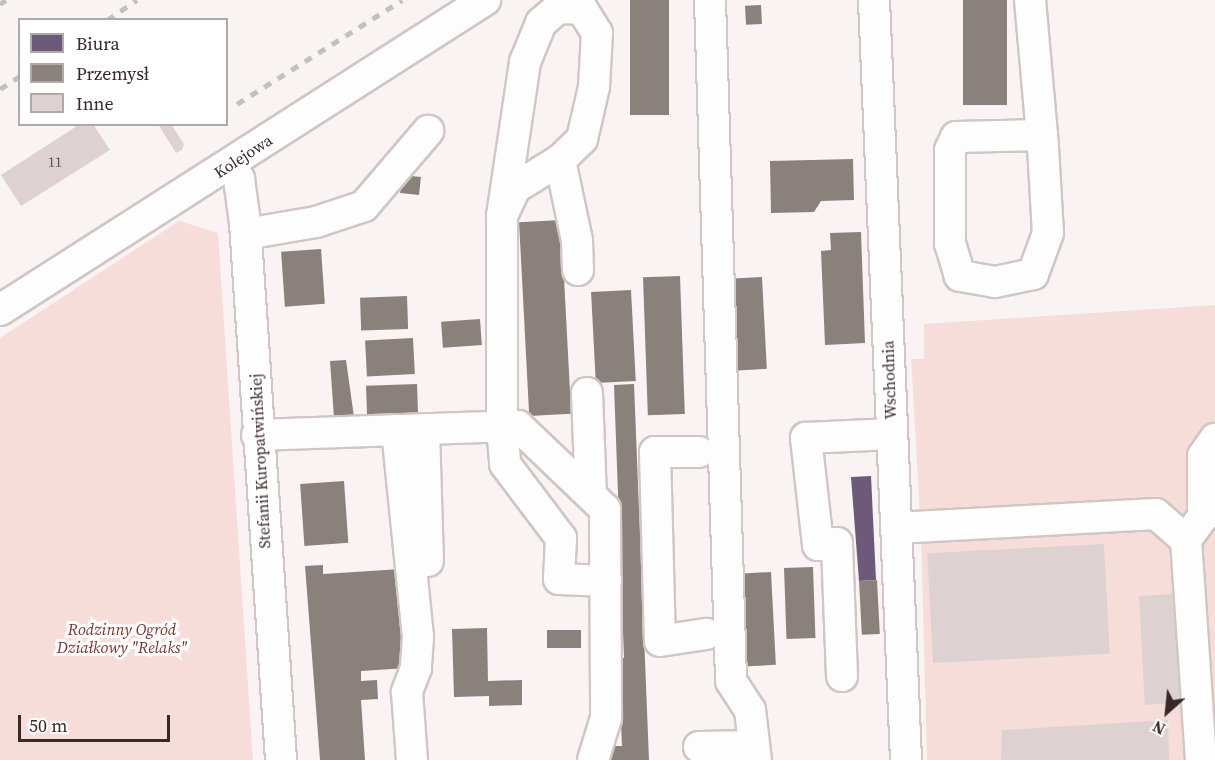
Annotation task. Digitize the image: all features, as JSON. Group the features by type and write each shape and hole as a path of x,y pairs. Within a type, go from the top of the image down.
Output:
{"street":[{"name":"Kolejowa","path":"0,310 485,0"},
{"path":"699,747 755,753 750,710 731,681 710,0"},
{"name":"Wschodnia","path":"874,0 906,760"},
{"path":"1030,0 1042,135 1048,233 1033,274 996,282 960,276 950,244 950,150 956,137 1042,135"},
{"path":"511,187 560,160 582,139 594,87 597,33 582,9 558,8 541,23 525,62 511,187 502,216 502,427 505,464 561,538 559,579 606,581"},
{"path":"246,234 316,222 364,206 428,131"},
{"path":"560,160 577,241 578,270"},
{"name":"Stefanii Kuropatwińskiej","path":"230,165 239,179 246,234 257,435 280,760"},
{"path":"587,393 591,495"},
{"path":"257,435 518,426 591,495 605,509 606,581 606,718 593,760"},
{"path":"411,430 429,586 416,668 407,692 412,760"},
{"path":"842,676 837,543 818,545 806,438 892,434"},
{"path":"1201,760 1186,540 1203,517 1203,456 1215,439"},
{"path":"699,452 655,452 660,641 706,634"},
{"path":"896,528 1156,514 1186,540"}],"green space":[{"name":"Rodzinny Ogród Działkowy \"Relaks\"","path":"179,221 218,233 253,760 0,760 0,338"},
{"path":"1215,305 1215,760 927,760 921,534 911,359 924,359 924,324"}],"building: Biura":[{"path":"871,476 876,580 859,581 851,477"}],"building: Przemysł":[{"path":"630,0 669,0 669,115 630,115"},
{"path":"963,0 1007,0 1007,105 963,105"},
{"path":"761,5 762,24 746,25 745,6"},
{"path":"853,159 854,200 821,201 814,212 771,213 770,161"},
{"path":"402,175 421,177 419,195 400,193"},
{"path":"561,220 571,414 529,416 519,222"},
{"path":"861,232 865,343 825,345 821,251 831,250 830,233"},
{"path":"321,249 325,304 285,307 281,252"},
{"path":"680,276 685,414 648,415 643,277"},
{"path":"762,277 767,369 733,371 728,279"},
{"path":"631,290 636,381 596,383 591,292"},
{"path":"407,296 408,329 361,331 360,298"},
{"path":"480,319 482,345 443,348 441,322"},
{"path":"413,338 415,374 367,376 365,341"},
{"path":"346,360 354,417 334,418 330,361"},
{"path":"417,384 418,420 367,422 366,386"},
{"path":"634,384 649,760 610,760 609,746 622,746 618,658 624,658 614,385"},
{"path":"344,481 348,543 304,546 300,484"},
{"path":"323,565 323,574 401,569 407,668 361,671 361,681 377,680 378,699 361,700 365,760 320,760 305,566"},
{"path":"813,567 815,638 786,639 784,568"},
{"path":"771,572 776,665 744,667 739,574"},
{"path":"877,580 880,634 862,635 859,581"},
{"path":"487,628 488,681 522,680 522,705 489,706 489,696 454,697 452,629"},
{"path":"547,630 581,630 581,648 547,648"}],"building: Inne":[{"path":"77,126 94,126 110,150 21,206 1,175"},
{"path":"159,126 172,126 184,144 182,150 176,153"},
{"path":"1104,544 1110,654 933,663 927,553"},
{"path":"1175,594 1181,703 1145,705 1139,596"},
{"path":"1168,720 1169,760 1001,760 1002,730"}],"railway":[{"path":"0,4 6,0"},
{"path":"110,18 137,0"},
{"path":"237,104 402,0"},
{"path":"0,89 18,77"}]}
